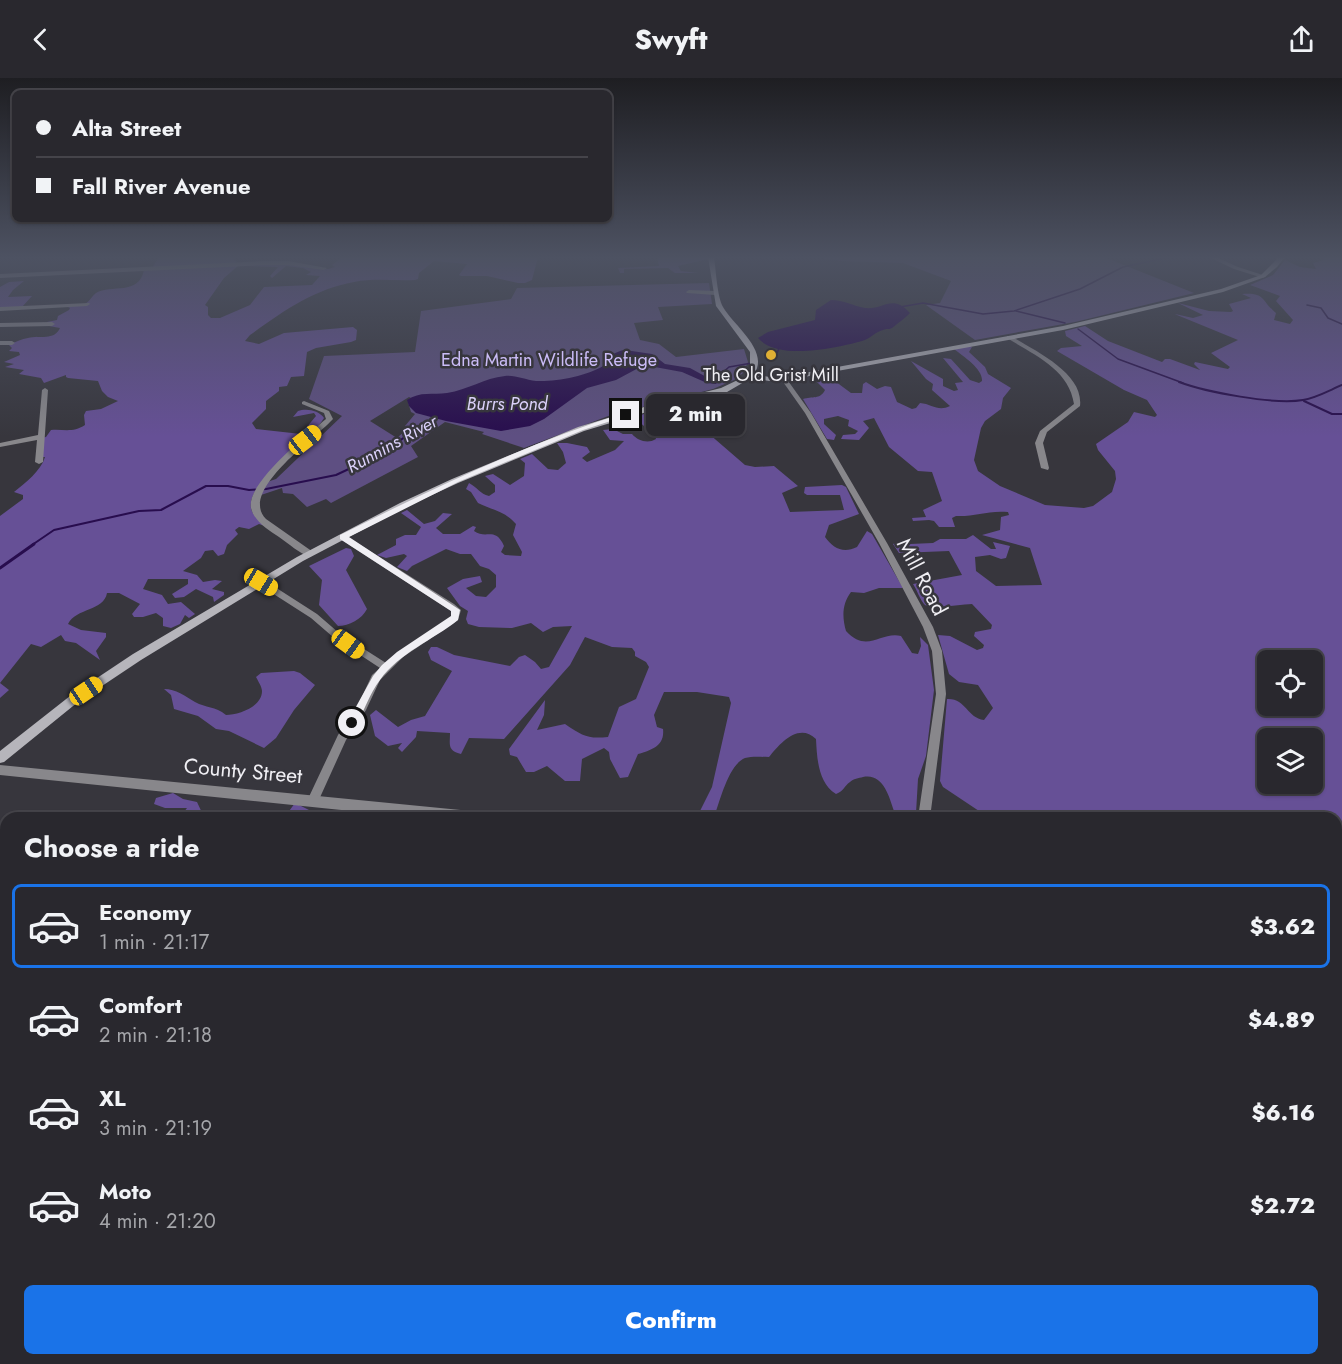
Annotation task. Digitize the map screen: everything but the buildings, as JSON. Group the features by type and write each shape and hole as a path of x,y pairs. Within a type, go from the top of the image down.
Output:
{"main road":[{"path":"727,317 754,352 756,361 751,376"},
{"path":"0,758 32,730 102,680 261,582 310,554 455,481 560,437 626,415 724,390 751,376 784,379 1110,317"}],"street":[{"path":"0,325 52,324"},
{"path":"1009,338 1054,366 1072,381 1078,392 1078,405 1044,431 1039,443 1045,468"},
{"path":"0,343 12,343"},
{"name":"Mill Road","path":"784,379 808,413 883,543 928,627 937,651 940,694 925,812"},
{"path":"39,462 45,390"},
{"path":"304,403 327,412 330,419 266,478 253,506 257,515 310,554"},
{"path":"0,445 40,437"},
{"path":"313,801 342,738 362,707 376,678 400,655 455,618 456,610 343,537"},
{"path":"261,582 314,616 344,641 385,668"},
{"name":"County Street","path":"0,770 313,801 354,811 374,812"}],"green space":[{"name":"Edna Martin Wildlife Refuge","path":"420,317 662,317 663,320 634,323 640,340 659,344 676,357 744,349 748,362 743,373 734,380 713,389 611,415 524,448 482,434 484,432 445,422 411,446 418,457 331,503 326,499 307,507 293,494 283,493 282,488 261,495 255,486 276,479 342,416 309,399 324,356 415,352","holes":["409,397 411,398 408,402 411,412 415,414 405,426 407,429 397,438 370,421"]},
{"path":"943,317 1095,317 1075,322 975,340"}],"shaded area":[{"path":"58,317 276,317 245,341 259,344 284,333 353,327 357,330 356,340 307,352 304,376 291,377 287,386 279,387 279,391 266,401 266,409 252,423 256,429 301,434 316,416 314,413 293,417 298,411 312,410 324,418 271,471 254,493 251,503 252,510 265,526 259,524 249,529 239,527 235,530 238,534 227,545 224,554 218,556 213,550 205,551 201,558 183,571 197,575 203,582 222,581 212,589 224,592 224,595 214,602 213,597 196,589 184,597 175,598 172,594 188,584 188,579 148,579 143,589 162,595 168,604 181,602 195,614 189,618 185,615 180,624 171,628 163,626 163,618 156,613 134,617 132,614 140,604 119,593 107,593 101,603 77,615 68,624 81,630 106,633 106,637 96,651 100,660 76,643 65,641 61,635 41,647 31,644 0,683 0,516 23,499 23,495 14,492 32,476 43,462 45,457 40,457 41,438 46,437 51,430 72,430 81,427 85,425 86,411 101,409 118,401 108,397 102,391 98,381 68,378 66,375 44,383 41,378 19,374 24,370 5,367 14,364 4,362 20,355 19,352 9,351 12,348 9,345 26,338 54,335 60,328 49,326 47,322 57,320"},
{"path":"1182,317 1275,317 1274,320 1290,324 1293,320 1290,317 1342,317 1342,812 980,812 943,787 940,781 947,699 958,702 974,716 984,720 993,708 978,685 959,682 949,674 938,635 950,636 977,650 983,648 984,645 974,636 975,632 991,629 992,625 972,604 934,607 925,605 922,600 913,584 962,575 949,551 899,553 893,544 901,541 910,544 933,543 940,539 966,539 973,535 991,549 996,549 993,542 1010,546 1006,558 1001,559 990,555 975,557 976,571 996,586 1042,585 1030,548 982,535 1000,530 1001,517 1009,515 1008,512 956,516 952,518 955,527 939,527 934,521 929,520 913,521 912,518 926,517 923,510 942,501 932,472 918,471 889,447 874,418 863,421 869,428 859,440 841,439 843,435 855,434 858,431 848,426 849,420 838,416 824,419 824,424 836,435 834,440 827,439 803,399 818,396 825,390 817,382 817,377 828,376 851,393 862,393 863,384 866,382 877,389 885,386 891,387 897,402 912,409 920,403 946,408 950,406 932,390 933,384 911,361 943,379 943,386 954,391 958,390 955,383 963,382 943,358 951,359 970,380 979,383 982,381 979,372 954,349 970,346 972,347 969,352 985,367 988,374 1011,388 1003,398 1001,409 985,421 981,428 974,460 978,471 1000,486 1045,505 1084,508 1093,506 1112,492 1116,479 1115,471 1098,450 1096,444 1128,422 1134,412 1155,417 1157,415 1147,400 1124,390 1057,351 1061,348 1082,346 1066,336 1065,331 1085,326 1108,341 1162,362 1170,359 1200,370 1194,364 1195,362 1228,369 1230,367 1211,353 1238,340"},
{"path":"696,399 696,403 679,408 745,465 774,466 798,486 782,493 790,512 844,510 840,495 807,495 804,493 805,487 842,485 846,487 859,514 829,525 825,537 835,547 847,550 857,547 867,531 872,534 903,588 879,588 864,593 851,592 844,606 846,631 861,641 894,635 901,636 912,653 918,654 921,646 920,637 928,645 934,690 926,756 918,779 916,812 894,811 884,787 876,779 870,777 853,780 836,794 822,777 816,739 810,734 803,733 790,736 769,757 748,757 739,762 729,776 716,812 700,812 712,787 731,703 729,697 697,692 664,692 654,715 657,727 663,729 662,740 652,749 638,754 628,777 620,778 610,759 609,752 604,748 582,759 580,781 565,781 547,766 534,772 526,772 517,757 510,755 509,749 545,700 544,715 537,730 565,724 585,736 601,738 608,737 619,707 636,699 649,667 646,662 635,656 632,648 612,647 585,637 570,665 504,739 469,738 461,754 451,749 450,733 417,731 416,737 402,752 398,748 402,743 388,746 375,736 370,715 376,710 398,727 425,716 452,671 431,660 428,652 431,647 437,647 454,655 510,666 519,657 525,655 541,669 549,667 572,626 553,627 543,632 531,623 512,628 479,627 468,624 466,619 468,611 460,606 447,588 463,579 480,576 482,582 466,588 476,596 486,597 496,587 496,575 480,566 471,554 460,554 446,549 412,566 407,571 397,567 407,556 404,554 386,558 377,555 396,545 396,539 405,535 416,535 421,527 401,513 407,510 424,524 435,521 443,513 452,514 436,528 443,534 460,534 473,526 476,527 474,531 478,533 497,536 504,546 501,552 505,555 521,556 522,552 513,535 516,524 503,513 478,503 471,492 466,489 469,483 489,496 495,492 495,485 485,476 493,474 510,485 524,476 525,463 520,459 532,454 548,469 558,470 566,463 557,443 587,447 590,452 582,458 587,462 615,450 624,441 610,440 603,430 613,429 623,434 632,434 643,441 656,439 634,417"},
{"path":"346,548 351,549 354,556 346,570 367,609 355,621 338,626 319,605 322,580 309,566"},
{"path":"294,671 315,685 294,710 276,738 264,748 229,731 216,729 198,716 174,709 171,695 164,689 184,695 226,715 231,715 243,712 258,702 262,691 256,677 261,673"},
{"path":"0,683 9,690 0,698"},
{"path":"173,793 183,799 197,802 202,812 184,812 187,808 165,808 154,804 156,798"},
{"path":"295,803 313,812 288,812"}],"water":[{"path":"815,317 905,317 892,328 880,331 865,340 823,349 793,351 779,349 767,345 758,338 768,332 815,320"},
{"name":"Burrs Pond","path":"625,350 652,354 665,364 690,368 710,379 723,370 728,371 716,384 707,383 682,372 644,365 616,380 587,388 544,419 530,426 501,431 416,413 407,400 422,394 442,394 455,391 505,376 536,381 571,378 596,370 603,366 612,355"}],"waterway":[{"path":"1041,317 1065,323"},
{"path":"1327,317 1342,324"},
{"path":"1078,329 1118,359 1183,383"},
{"name":"Runnins River","path":"777,353 780,346"},
{"name":"Runnins River","path":"722,373 729,367 752,363"},
{"path":"1179,382 1240,397 1275,401 1313,398 1342,385"},
{"path":"1304,401 1332,414 1342,414"},
{"name":"Runnins River","path":"32,545 54,530 139,511 161,510 206,486 228,486 249,490 266,489 336,475 385,452 423,423 436,418"},
{"name":"Runnins River","path":"0,568 34,544"}],"place":[{"name":"The Old Grist Mill","path":"771,355"}],"route":[{"path":"352,723 376,678 385,668 400,655 455,618 456,610 343,537 455,481 581,429 626,415"}]}
